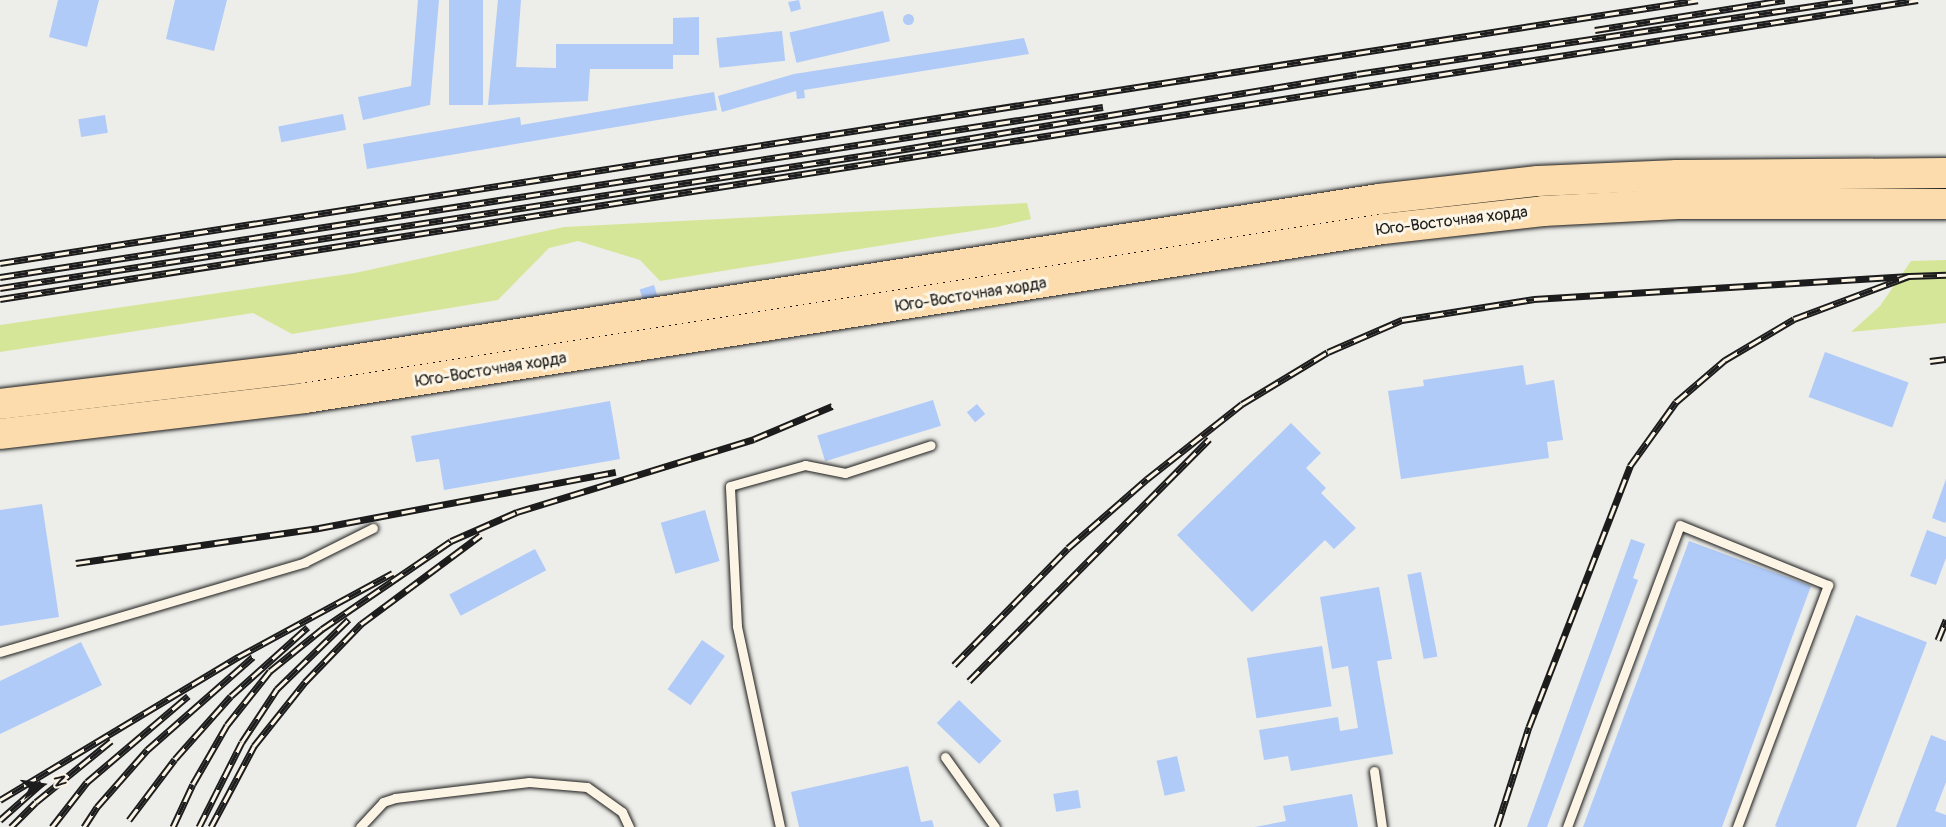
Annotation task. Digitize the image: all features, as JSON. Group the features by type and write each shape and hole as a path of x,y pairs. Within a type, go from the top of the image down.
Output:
{"main road":[{"name":"Юго-Восточная хорда","path":"0,404 301,368 1390,198 1549,180 1677,175 1946,173"},
{"name":"Юго-Восточная хорда","path":"0,434 329,394 1383,229 1543,211 1678,204 1946,204"}],"lane":[{"path":"780,827 737,626 730,486 805,465 845,473 931,445"},
{"path":"1567,827 1680,525 1828,585 1737,827"},
{"path":"0,652 305,562 373,528"},
{"path":"945,757 995,827"},
{"path":"1374,771 1382,827"},
{"path":"360,827 383,802 395,798 529,782 587,787 622,812 629,827"}],"green space":[{"path":"1027,203 1031,219 997,227 660,281 640,260 578,241 549,248 498,300 292,334 253,313 0,352 0,325 355,273 564,227"},
{"path":"1946,260 1946,323 1851,332 1880,306 1911,261"}],"building":[{"path":"58,0 99,0 87,47 49,37"},
{"path":"175,0 227,0 214,51 166,39"},
{"path":"418,0 439,0 430,105 363,120 358,97 411,86"},
{"path":"449,0 483,0 483,105 449,105"},
{"path":"498,0 521,0 516,67 556,68 556,44 673,44 673,18 699,17 699,55 673,55 673,69 590,69 588,101 488,105"},
{"path":"799,0 801,9 791,12 788,2"},
{"path":"883,11 890,41 796,63 789,33"},
{"path":"908,13 914,19 908,25 902,19"},
{"path":"782,31 785,61 719,68 716,38"},
{"path":"1024,38 1029,54 804,90 805,98 797,99 796,91 722,112 718,96 794,74"},
{"path":"714,92 717,110 367,169 363,144 520,117 521,125"},
{"path":"343,114 346,130 281,142 278,127"},
{"path":"105,115 108,133 81,137 78,119"},
{"path":"654,285 658,298 644,303 640,289"},
{"path":"1825,352 1909,382 1892,428 1809,397"},
{"path":"1523,365 1526,385 1554,380 1563,440 1547,442 1549,458 1401,479 1388,391 1424,386 1423,380"},
{"path":"933,400 941,426 825,461 817,435"},
{"path":"610,401 620,459 444,490 439,459 416,462 411,436"},
{"path":"977,404 985,414 975,422 967,412"},
{"path":"1291,423 1321,453 1306,468 1326,488 1321,493 1356,528 1334,549 1325,540 1252,612 1177,535"},
{"path":"1946,479 1946,521 1945,523 1932,518"},
{"path":"42,504 59,617 0,626 0,510"},
{"path":"705,510 720,561 675,574 661,523"},
{"path":"1927,530 1946,537 1946,558 1936,585 1910,576"},
{"path":"1631,539 1645,544 1633,578 1638,580 1547,827 1527,827"},
{"path":"1689,541 1811,586 1722,827 1583,827"},
{"path":"535,549 546,570 461,616 449,595"},
{"path":"1421,572 1437,656 1424,659 1407,575"},
{"path":"1379,587 1392,659 1377,661 1393,754 1291,771 1288,756 1264,760 1259,730 1338,717 1340,731 1358,728 1348,666 1332,669 1320,597"},
{"path":"1856,615 1927,642 1856,827 1775,826"},
{"path":"702,640 725,656 691,705 668,689"},
{"path":"81,642 102,685 0,734 0,681"},
{"path":"1322,646 1332,706 1256,718 1247,658"},
{"path":"959,700 1001,741 979,764 937,723"},
{"path":"1931,735 1946,741 1946,782 1935,811 1946,815 1946,827 1896,827"},
{"path":"1177,756 1185,791 1165,796 1157,761"},
{"path":"908,766 921,822 932,820 934,827 799,827 791,792"},
{"path":"1078,790 1081,808 1056,812 1053,794"},
{"path":"1352,794 1358,827 1255,827 1286,821 1283,806"}],"railway":[{"path":"0,263 1698,0"},
{"path":"1595,30 1785,0"},
{"path":"0,288 887,152 1357,74 1853,0"},
{"path":"0,299 1918,0"},
{"path":"0,277 1103,107"},
{"path":"1497,827 1529,727 1630,466 1676,402 1725,360 1794,319 1909,276 1946,275"},
{"path":"954,665 1068,548 1147,479 1242,404 1328,352 1402,320 1534,299 1909,276"},
{"path":"1930,361 1946,359"},
{"path":"173,827 193,784 227,725 270,671 322,629 451,541 517,512 754,439 832,406"},
{"path":"969,681 1209,439"},
{"path":"76,563 319,528 616,472"},
{"path":"211,827 254,746 305,682 361,624 481,535"},
{"path":"0,800 238,657 393,573"},
{"path":"199,827 242,742 277,689 349,619"},
{"path":"1938,640 1946,620"},
{"path":"129,820 175,759 231,696 308,627"},
{"path":"84,827 97,807 147,750 253,657"},
{"path":"52,827 87,782 188,696"},
{"path":"11,827 36,802 111,741"},
{"path":"0,820 42,783"}]}
